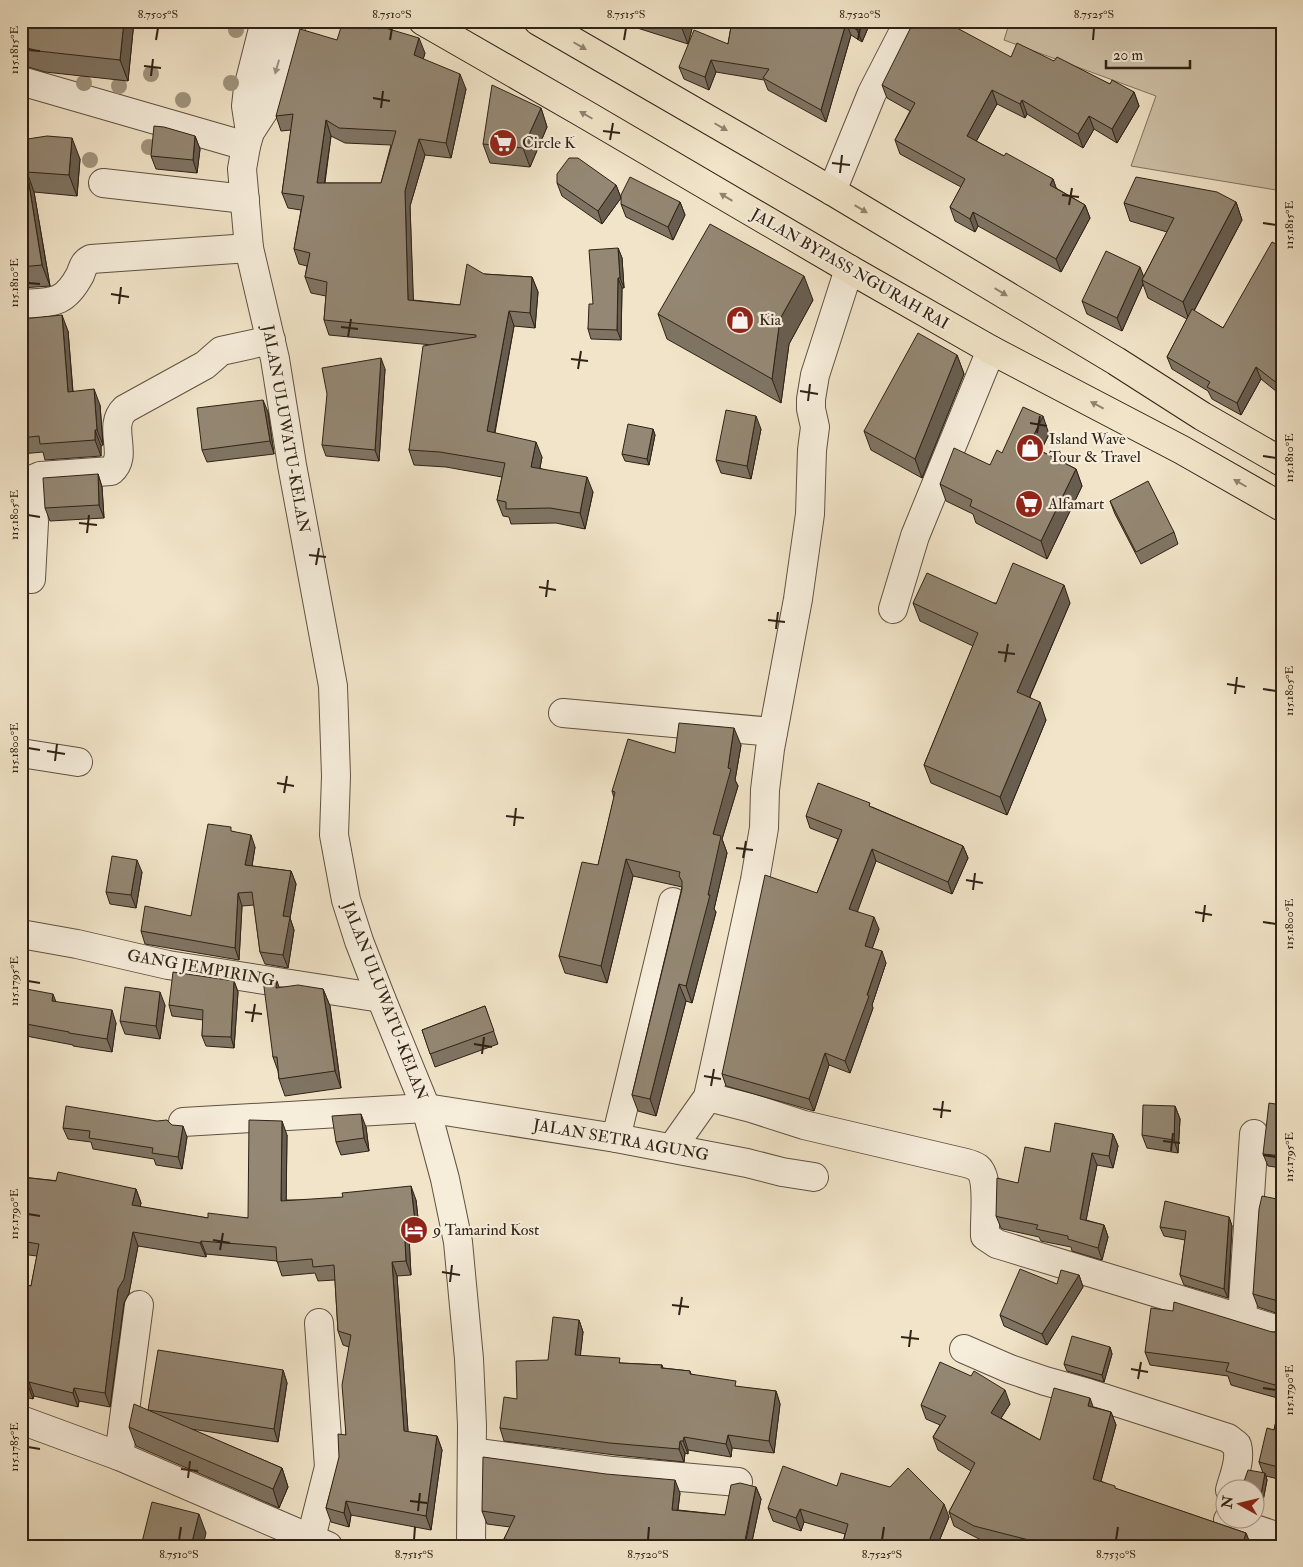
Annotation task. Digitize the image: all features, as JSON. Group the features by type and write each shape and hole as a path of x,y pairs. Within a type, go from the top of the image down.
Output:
{"highway":[{"name":"JALAN BYPASS NGURAH RAI","path":"423,21 991,350 1182,450 1282,507"},
{"path":"538,21 832,191 1107,356 1202,416 1282,462"},
{"path":"1182,450 1202,416"}],"street":[{"name":"JALAN ULUWATU-KELAN","path":"265,21 248,88 246,106 248,139 242,169 248,248 271,340 333,686 336,776 334,835 339,870 359,941 426,1108 445,1179 458,1242 469,1359 472,1452 471,1546"},
{"name":"JALAN ULUWATU-KELAN","path":"248,139 265,109 282,49 293,21"},
{"path":"832,191 872,93 909,21"},
{"path":"21,81 248,139"},
{"path":"103,183 245,198"},
{"path":"21,304 52,302 64,297 80,275 86,262 91,259 248,248"},
{"path":"672,1148 708,1098 761,845 764,828 765,790 773,732 798,599 810,514 815,427 811,410 812,388 849,269"},
{"path":"31,579 34,522 31,485 33,479 40,476 111,471 119,458 116,423 125,408 205,365 222,351 271,340"},
{"path":"893,609 915,536 991,350"},
{"path":"562,713 773,732"},
{"path":"21,753 78,762"},
{"path":"616,1138 673,902"},
{"name":"GANG JEMPIRING","path":"21,934 77,944 168,965 381,998"},
{"path":"708,1098 751,1108 804,1125 966,1163 978,1168 983,1176 985,1189 985,1236 997,1244 1282,1331"},
{"name":"JALAN SETRA AGUNG","path":"183,1122 426,1108 616,1138 814,1177"},
{"path":"1242,1318 1254,1134"},
{"path":"119,1456 139,1305"},
{"path":"21,1420 119,1456 320,1542 329,1467 318,1323"},
{"path":"964,1349 1027,1375 1228,1438 1237,1445 1238,1454 1233,1480"},
{"path":"472,1452 613,1471 738,1482"},
{"path":"1260,1530 1282,1538"}],"shaded area":[{"path":"1010,21 1282,21 1282,191 1131,166 1156,96 1004,40"}],"building":[{"path":"21,21 124,21 120,60 38,51 21,46"},
{"path":"343,21 370,29 372,24 419,38 414,55 460,74 446,143 419,139 405,191 408,300 460,305 467,264 484,274 532,277 530,313 509,311 487,431 536,442 531,467 587,477 580,513 550,508 506,509 506,502 497,500 505,463 440,452 409,450 423,346 476,337 476,335 324,320 327,282 305,277 310,253 294,249 304,196 282,193 293,114 276,116 300,29 337,40","holes":["326,120 339,128 396,131 381,183 317,183"]},
{"path":"667,21 682,21 681,26"},
{"path":"732,21 861,21 857,30 846,23 821,110 763,78 769,69 711,60 705,77 679,67 694,30 728,44"},
{"path":"914,21 944,21 1011,57 1017,43 1054,61 1057,57 1110,84 1112,80 1134,92 1112,129 1089,116 1078,134 1022,100 1020,104 992,90 967,136 1004,156 1006,153 1053,179 1050,185 1085,205 1056,259 973,212 970,219 950,207 965,179 895,140 915,103 882,85"},
{"path":"492,85 541,108 523,148 483,144"},
{"path":"154,126 195,136 193,160 151,156"},
{"path":"47,136 72,138 69,175 27,172 42,265 21,267 21,140"},
{"path":"569,158 578,158 616,185 598,211 557,183 557,174"},
{"path":"630,177 680,202 668,227 621,204 621,195"},
{"path":"1136,177 1217,192 1236,202 1183,302 1142,280 1174,218 1124,203"},
{"name":"Kia","path":"710,224 804,276 780,319 772,379 658,314"},
{"path":"1272,242 1282,247 1282,387 1256,367 1237,403 1207,387 1210,382 1167,357 1192,309 1223,328"},
{"path":"618,248 620,278 618,278 617,330 588,329 589,304 593,304 589,250"},
{"path":"1106,251 1140,267 1117,318 1082,301"},
{"path":"62,315 68,392 94,389 97,430 95,430 95,440 40,444 39,436 21,438 21,319"},
{"path":"918,333 957,355 915,459 864,431"},
{"path":"381,358 375,450 322,445 327,394 322,368"},
{"path":"263,400 270,441 202,450 197,408"},
{"path":"1023,407 1043,416 1029,445 1076,469 1041,541 970,506 972,500 940,484 954,448 990,465 997,450 1002,453"},
{"path":"726,410 756,416 747,466 716,460"},
{"path":"628,424 653,429 647,459 622,454"},
{"path":"98,474 99,505 45,508 43,478"},
{"path":"1148,481 1174,532 1136,552 1110,501"},
{"path":"1013,563 1064,585 1017,692 1040,702 1000,797 924,765 978,633 913,603 927,573 996,604"},
{"path":"679,723 734,728 728,768 731,769 713,834 721,836 708,895 710,895 686,986 679,984 650,1099 632,1095 682,889 680,872 626,859 601,966 559,956 582,862 598,865 615,792 612,791 628,739 675,753"},
{"path":"818,783 870,803 869,806 963,846 948,882 872,849 849,909 874,917 865,946 882,951 867,995 869,996 845,1061 825,1053 809,1099 722,1074 765,875 817,893 842,830 806,816"},
{"path":"208,824 231,827 231,831 251,835 245,865 291,871 283,916 290,917 283,955 260,952 252,892 238,893 235,948 141,931 145,906 191,916"},
{"path":"112,856 137,860 131,895 106,892"},
{"path":"173,972 234,981 231,1037 202,1036 203,1010 169,1005"},
{"path":"263,979 277,981 276,988 298,985 323,989 335,1071 279,1079 277,1057 273,1057"},
{"path":"125,987 160,992 156,1026 120,1021"},
{"path":"21,988 53,994 52,1001 112,1010 107,1039 21,1023"},
{"path":"485,1006 494,1031 430,1054 422,1030"},
{"path":"1269,1103 1282,1105 1282,1156 1263,1154"},
{"path":"1143,1105 1175,1106 1174,1140 1142,1135"},
{"path":"66,1106 157,1121 167,1120 172,1125 183,1126 178,1157 152,1153 153,1148 89,1138 90,1131 63,1128"},
{"path":"361,1114 364,1138 336,1142 332,1116"},
{"path":"249,1120 282,1121 281,1201 343,1197 342,1193 411,1186 415,1222 404,1223 406,1261 392,1262 404,1431 437,1436 426,1516 346,1501 344,1513 326,1508 339,1457 338,1434 346,1435 342,1385 351,1335 338,1331 334,1265 313,1267 312,1259 277,1262 276,1247 201,1241 200,1243 133,1232 124,1279 118,1289 105,1393 74,1388 73,1393 29,1382 28,1385 21,1384 21,1284 31,1286 39,1244 21,1241 21,1177 56,1181 58,1172 136,1189 132,1205 208,1218 208,1213 248,1218"},
{"path":"1055,1123 1113,1134 1109,1156 1092,1153 1080,1219 1104,1225 1098,1248 1068,1239 1068,1236 1036,1229 1038,1225 996,1216 997,1178 1018,1183 1025,1147 1050,1152"},
{"path":"1262,1196 1282,1200 1282,1302 1253,1294 1259,1209"},
{"path":"1165,1201 1229,1217 1224,1289 1180,1275 1186,1231 1160,1227"},
{"path":"1020,1269 1057,1284 1061,1270 1079,1275 1042,1334 1000,1315"},
{"path":"1174,1302 1272,1332 1282,1332 1282,1387 1226,1371 1229,1363 1145,1352 1151,1308 1173,1311"},
{"path":"553,1317 579,1320 575,1355 620,1358 619,1363 662,1365 661,1368 690,1371 690,1374 736,1381 735,1386 776,1391 769,1441 728,1435 726,1444 684,1437 683,1441 680,1441 679,1449 610,1443 500,1428 504,1397 517,1399 516,1361 548,1360"},
{"path":"1072,1336 1110,1347 1102,1375 1064,1364"},
{"path":"158,1350 283,1370 274,1429 148,1410"},
{"path":"940,1362 971,1376 974,1371 1005,1390 991,1413 1040,1440 1054,1388 1090,1398 1088,1406 1111,1412 1093,1479 1216,1523 1216,1530 1237,1530 1246,1533 1242,1546 1052,1546 974,1526 949,1512 975,1463 933,1437 946,1416 921,1405"},
{"path":"1282,1394 1282,1468 1259,1462 1267,1428 1274,1430"},
{"path":"134,1404 282,1468 273,1489 129,1427"},
{"path":"483,1457 606,1474 675,1480 672,1510 725,1515 731,1485 740,1483 756,1487 744,1545 730,1542 729,1546 556,1546 504,1539 515,1516 482,1511"},
{"path":"783,1466 837,1486 841,1473 890,1487 908,1468 944,1504 927,1546 916,1546 904,1541 903,1546 842,1546 848,1524 800,1509 796,1518 768,1508"},
{"path":"1248,1470 1265,1473 1264,1480 1244,1480"},
{"path":"152,1502 199,1514 191,1546 141,1546"},
{"path":"504,1540 516,1546 501,1546"}],"place":[{"name":"Circle K","path":"503,143"},
{"name":"Kia","path":"740,320"},
{"name":"Island Wave Tour & Travel","path":"1030,448"},
{"name":"Alfamart","path":"1029,504"},
{"name":"9 Tamarind Kost","path":"414,1230"}]}
